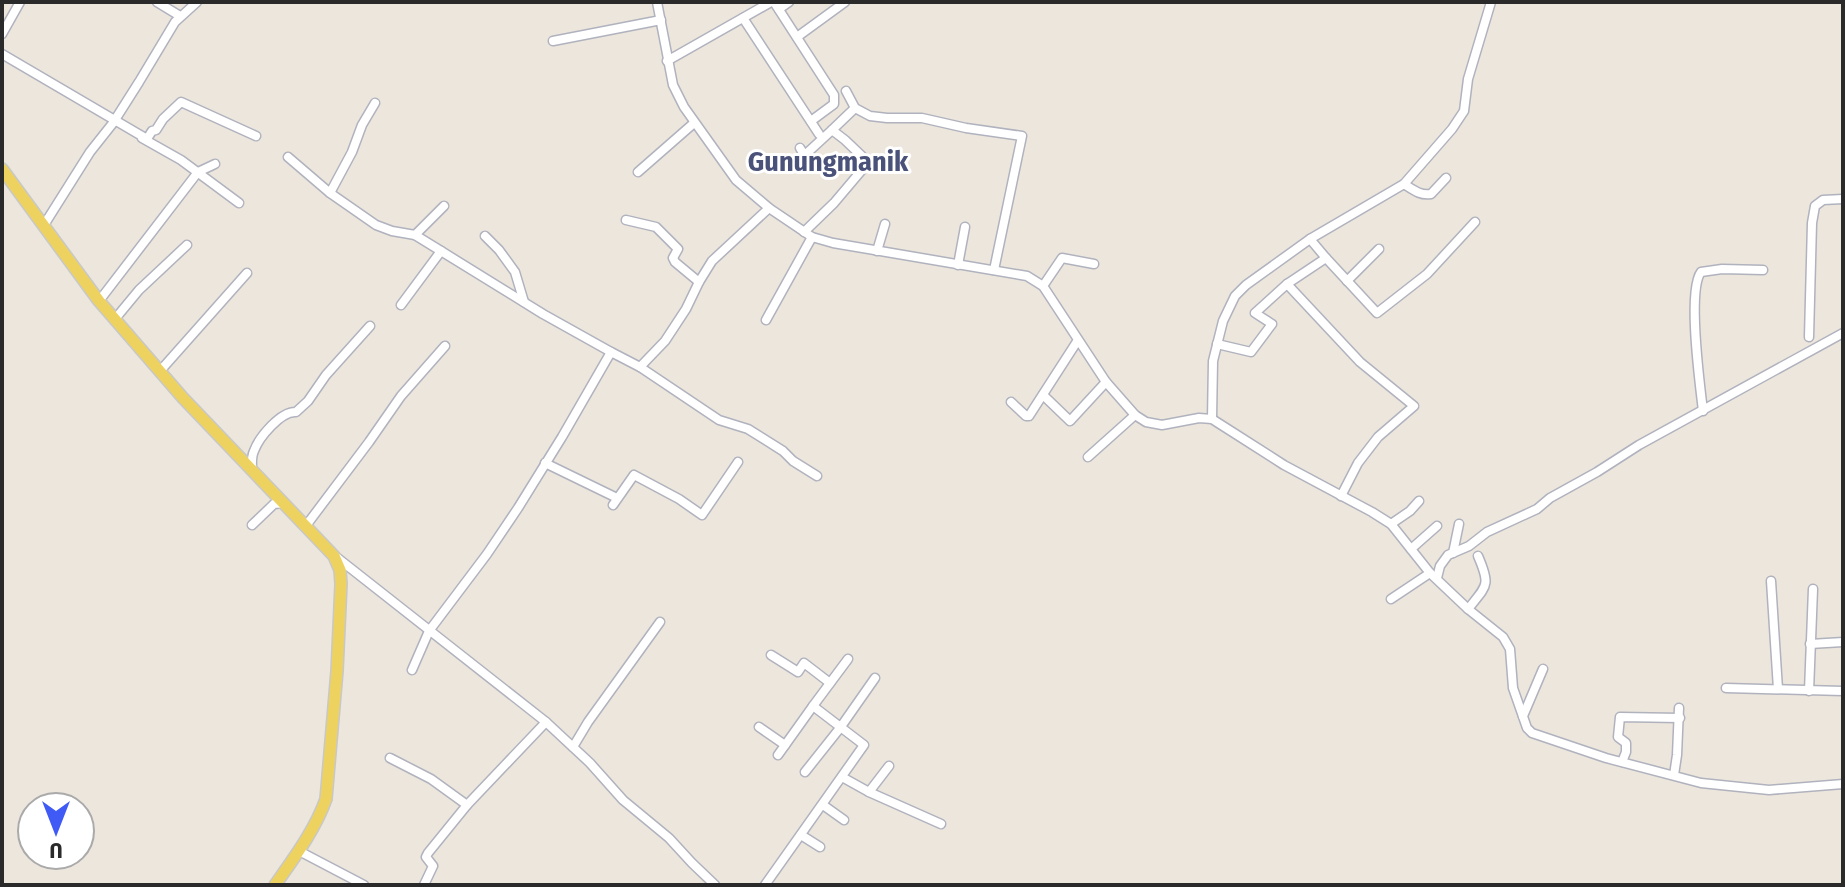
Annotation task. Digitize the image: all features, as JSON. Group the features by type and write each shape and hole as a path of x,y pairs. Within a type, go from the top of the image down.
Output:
{"main road":[{"path":"2,169 99,301 183,398 334,556 340,570 326,799 299,851 275,885"}],"street":[{"path":"2,34 20,2"},
{"path":"157,2 180,16"},
{"path":"44,225 180,16 197,2"},
{"path":"657,2 673,85 684,107 736,180 769,208 812,237 833,243 1027,276 1043,286 1106,382 1135,415 1146,422 1162,425 1199,418 1212,419 1284,465 1391,524 1434,576 1503,637 1510,649 1513,688 1532,733 1701,783 1769,790 1843,784"},
{"path":"667,61 743,18 775,4 789,2"},
{"path":"797,37 845,2"},
{"path":"1212,419 1213,361 1223,321 1235,296 1310,239 1404,184 1462,116 1468,79 1491,2"},
{"path":"775,4 834,95 834,104 811,121"},
{"path":"743,18 819,134"},
{"path":"553,41 661,20"},
{"path":"2,54 181,160 239,203"},
{"path":"846,91 855,108 878,117 922,118 1022,136 994,270"},
{"path":"114,121 147,139 181,102 256,136"},
{"path":"330,193 375,103"},
{"path":"800,148 807,153 855,108"},
{"path":"638,172 694,123"},
{"path":"804,232 867,164 832,130"},
{"path":"288,157 330,193 376,225 415,235 524,303 640,367 719,420 748,429 817,476"},
{"path":"99,301 198,172 215,164"},
{"path":"1404,184 1425,195 1431,194 1446,178"},
{"path":"1809,337 1815,206 1823,200 1843,199"},
{"path":"415,235 444,206"},
{"path":"640,367 665,341 712,261 769,208"},
{"path":"626,220 658,228 678,249 674,261 699,282"},
{"path":"1310,239 1377,313 1427,274 1475,222"},
{"path":"877,251 885,224"},
{"path":"958,265 965,227"},
{"path":"485,236 515,272 524,303"},
{"path":"766,320 812,237"},
{"path":"115,319 139,290 187,245"},
{"path":"1347,281 1379,249"},
{"path":"401,305 441,251"},
{"path":"1043,286 1062,258 1094,264"},
{"path":"1217,344 1251,352 1272,324 1255,313 1287,284 1326,258"},
{"path":"1703,411 1696,344 1697,277 1701,272 1722,269 1763,270"},
{"path":"160,371 247,273"},
{"path":"1287,284 1360,362 1414,406 1378,437 1358,463 1341,496"},
{"path":"252,471 254,450 264,435 282,415 296,412 308,401 326,375 370,326"},
{"path":"1391,599 1434,576 1448,555 1469,546 1487,532 1537,509 1550,498 1639,445 1843,333"},
{"path":"1011,402 1027,416 1078,340"},
{"path":"305,527 401,396 445,346"},
{"path":"412,670 429,631 518,508 611,352"},
{"path":"1043,395 1070,421 1106,382"},
{"path":"1088,457 1135,415"},
{"path":"545,463 615,502 634,475 702,515 738,462"},
{"path":"1391,524 1419,501"},
{"path":"252,525 274,504 284,503"},
{"path":"1453,553 1459,524"},
{"path":"1411,549 1437,526"},
{"path":"334,556 546,722 623,800 669,838 715,885"},
{"path":"1468,609 1486,585 1486,574 1478,556"},
{"path":"1771,581 1778,689"},
{"path":"1809,691 1813,589"},
{"path":"573,747 660,622"},
{"path":"1810,644 1843,642"},
{"path":"771,655 798,672 804,663 830,683"},
{"path":"778,755 848,659"},
{"path":"1523,717 1543,669"},
{"path":"805,772 875,678"},
{"path":"1726,688 1843,691"},
{"path":"765,885 864,745 813,706"},
{"path":"1674,775 1679,708"},
{"path":"1622,762 1626,743 1618,737 1620,717 1680,718"},
{"path":"424,885 433,866 427,859 428,853 467,805 546,722"},
{"path":"759,727 785,745"},
{"path":"390,758 440,785 467,805"},
{"path":"869,792 889,766"},
{"path":"842,777 941,824"},
{"path":"823,805 844,820"},
{"path":"801,835 820,847"},
{"path":"299,851 364,885"}],"district":[{"name":"Gunungmanik","path":"828,161"}]}
